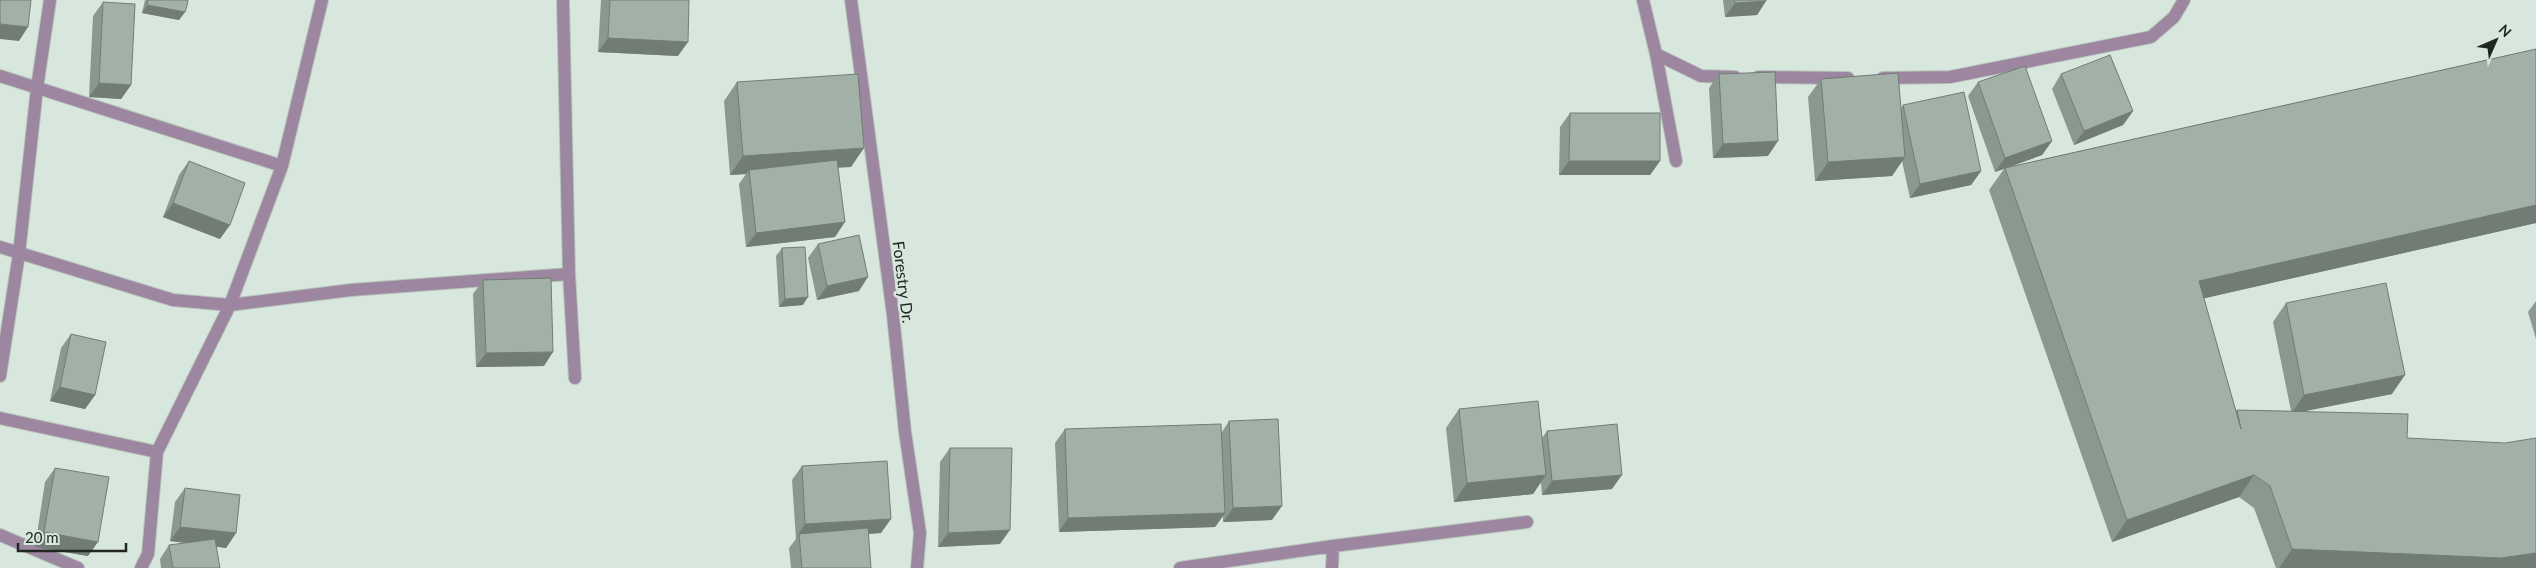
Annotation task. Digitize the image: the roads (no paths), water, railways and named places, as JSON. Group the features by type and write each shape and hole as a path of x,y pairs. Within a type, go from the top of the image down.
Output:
{"street":[{"path":"0,376 20,254 37,88 50,0"},
{"path":"142,568 148,554 157,452 230,305 282,166 322,0"},
{"path":"563,0 569,274 575,378"},
{"name":"Forestry Dr.","path":"851,0 893,315 905,432 920,533 917,568"},
{"path":"1643,0 1656,54 1676,161"},
{"path":"1656,54 1701,76 1950,77 2151,37 2174,17 2184,0"},
{"path":"0,76 282,166"},
{"path":"0,248 173,300 230,305 351,290 569,274"},
{"path":"0,418 157,452"},
{"path":"1180,568 1333,546 1527,522"},
{"path":"0,535 78,568"},
{"path":"1332,568 1333,546"}]}
